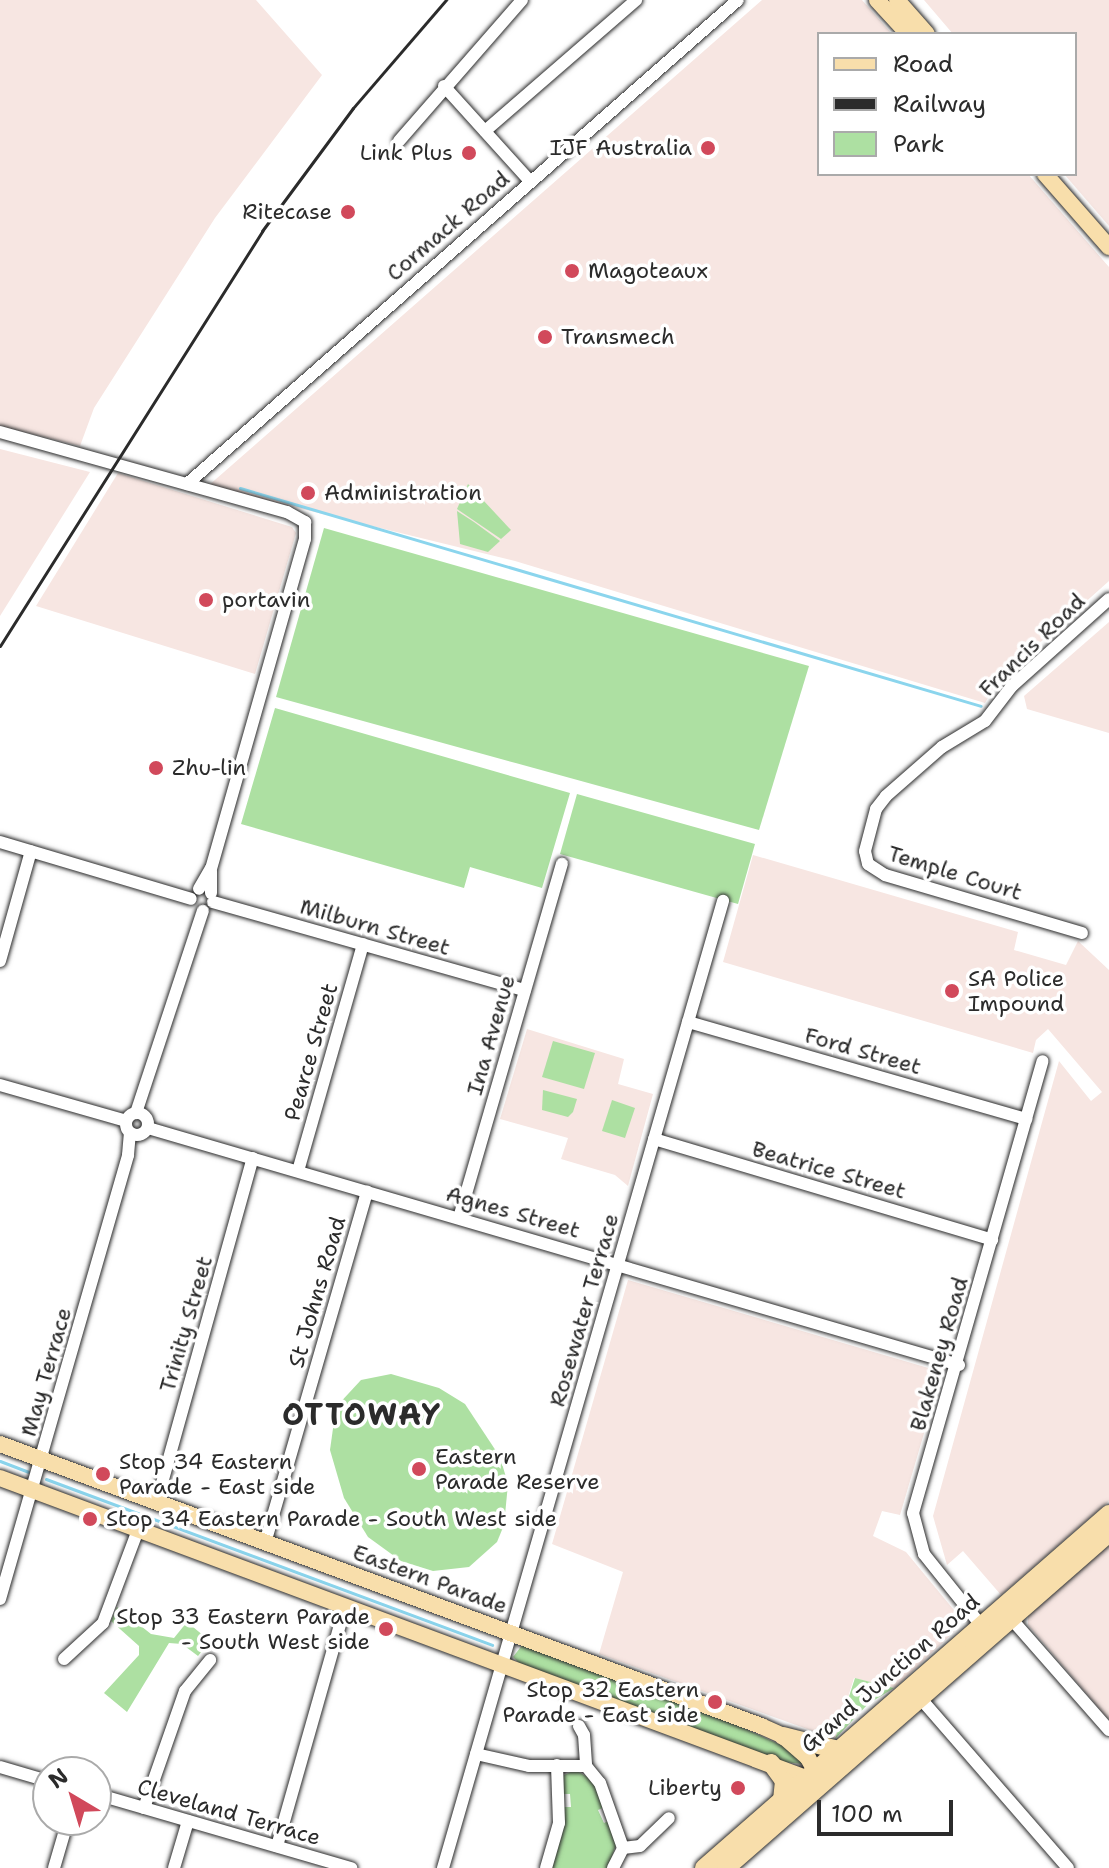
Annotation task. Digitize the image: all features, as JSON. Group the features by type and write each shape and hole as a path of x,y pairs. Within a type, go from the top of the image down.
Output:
{"highway":[{"name":"Grand Junction Road","path":"726,1868 838,1750 987,1631 1109,1514"},
{"name":"Grand Junction Road","path":"1006,1614 1109,1533"},
{"name":"Grand Junction Road","path":"704,1868 782,1799 921,1699 987,1631"},
{"path":"783,1736 838,1750"},
{"path":"771,1763 784,1781 782,1799"}],"main road":[{"path":"877,0 906,32"},
{"path":"897,0 925,32"},
{"path":"1047,176 1109,247"},
{"name":"Eastern Parade","path":"0,1444 511,1632 783,1736 814,1778"},
{"path":"0,1478 345,1608 814,1778"}],"street":[{"path":"399,141 522,0"},
{"path":"485,131 636,0"},
{"name":"Cormack Road","path":"187,484 529,180 738,0"},
{"path":"444,86 529,180"},
{"path":"3,432 187,484"},
{"name":"May Terrace","path":"0,1599 307,530 296,515 187,484"},
{"name":"Francis Road","path":"985,721 1012,686 1109,599"},
{"name":"Temple Court","path":"985,721 942,747 880,803 865,851 868,864 885,875 1082,933"},
{"name":"Milburn Street","path":"0,842 525,990"},
{"path":"0,961 2,945 31,851"},
{"name":"Ina Avenue","path":"459,1218 562,864"},
{"name":"Rosewater Terrace","path":"443,1868 723,901"},
{"name":"Pearce Street","path":"298,1171 363,944"},
{"name":"Ford Street","path":"688,1022 1026,1119"},
{"name":"Blakeney Road","path":"987,1631 931,1565 913,1523 1043,1061"},
{"path":"0,1085 138,1125"},
{"name":"Agnes Street","path":"138,1125 959,1365"},
{"name":"Beatrice Street","path":"654,1139 992,1240"},
{"name":"Trinity Street","path":"157,1501 253,1158"},
{"name":"St Johns Road","path":"265,1543 367,1191"},
{"path":"64,1659 103,1623 138,1530"},
{"path":"277,1846 345,1608"},
{"path":"1006,1614 1109,1730"},
{"path":"144,1808 185,1691 210,1660"},
{"path":"921,1699 1068,1868"},
{"path":"579,1726 584,1735 586,1766 600,1783 623,1848 613,1868"},
{"path":"476,1754 529,1766 586,1766"},
{"path":"546,1868 559,1823 557,1765"},
{"path":"0,1767 32,1776"},
{"name":"Cleveland Terrace","path":"112,1799 277,1846 310,1862 351,1868"},
{"path":"623,1848 640,1846 669,1818"},
{"path":"174,1868 188,1821"},
{"path":"54,1868 63,1836"}],"shaded area":[{"path":"0,0 256,0 322,75 215,218 94,408 80,446 0,426"},
{"path":"762,0 862,0 890,32 817,32 817,176 1030,176 1109,267 1109,581 997,681 985,703 515,561 208,486"},
{"path":"924,0 1109,0 1109,226 1066,176 1077,176 1077,32 951,32"},
{"path":"0,449 90,472 0,616"},
{"path":"118,473 292,527 296,533 255,674 36,606"},
{"path":"1109,622 1109,733 1027,709 1024,696"},
{"path":"753,855 1018,932 1014,950 1066,965 1078,941 1109,970 1109,1501 1001,1595 963,1551 947,1565 933,1516 1059,1061 1091,1101 1102,1092 1048,1029 1036,1040 1033,1053 723,962"},
{"path":"527,1029 624,1059 618,1084 653,1094 628,1186 615,1175 561,1159 568,1138 500,1119"},
{"path":"628,1280 942,1372 900,1515 882,1511 873,1536 906,1552 958,1615 960,1626 895,1688 854,1678 835,1739 599,1654 623,1572 552,1544"},
{"path":"1109,1545 1109,1720 1028,1625 1028,1616"}],"green space":[{"path":"468,484 511,530 501,539 457,509"},
{"path":"457,511 500,541 488,552 460,544"},
{"path":"324,528 809,666 759,830 276,697"},
{"path":"275,708 570,793 542,888 470,867 464,888 241,824"},
{"path":"577,794 755,844 738,904 560,854"},
{"path":"553,1041 595,1053 584,1089 542,1077"},
{"path":"543,1090 577,1099 573,1112 568,1117 542,1110"},
{"path":"612,1100 635,1108 625,1138 602,1131"},
{"name":"Eastern Parade Reserve","path":"391,1374 439,1388 465,1404 500,1457 508,1484 504,1525 497,1542 469,1567 433,1571 401,1561 368,1537 344,1498 330,1450 336,1407 361,1380"},
{"path":"117,1607 151,1634 174,1638 187,1622 210,1641 198,1656 182,1644 169,1643 127,1712 104,1693 139,1655 139,1646 111,1621"},
{"path":"523,1644 714,1715 790,1749 803,1764 783,1762 520,1664 513,1657"},
{"path":"855,1678 894,1688 868,1704 835,1739"},
{"path":"575,1770 593,1780 605,1807 598,1810 604,1823 610,1820 618,1839 608,1868 550,1868 562,1835 562,1807 571,1807 570,1794 562,1794 562,1776"}],"waterway":[{"path":"240,488 981,706"},
{"path":"0,1461 28,1472"},
{"path":"46,1479 492,1645"}],"railway":[{"path":"0,646 262,231 353,108 446,0"}],"place":[{"name":"IJF Australia","path":"708,148"},
{"name":"Link Plus","path":"469,153"},
{"name":"Ritecase","path":"348,212"},
{"name":"Magoteaux","path":"572,271"},
{"name":"Transmech","path":"545,337"},
{"name":"Administration","path":"308,493"},
{"name":"portavin","path":"206,600"},
{"name":"Zhu-lin","path":"156,768"},
{"name":"SA Police Impound","path":"952,991"},
{"name":"Eastern Parade Reserve","path":"419,1469"},
{"name":"Stop 34 Eastern Parade - East side","path":"103,1474"},
{"name":"Stop 34 Eastern Parade - South West side","path":"90,1519"},
{"name":"Stop 33 Eastern Parade - South West side","path":"386,1629"},
{"name":"Stop 32 Eastern Parade - East side","path":"715,1702"},
{"name":"Liberty","path":"738,1788"}],"district":[{"name":"OTTOWAY","path":"362,1415"}]}
